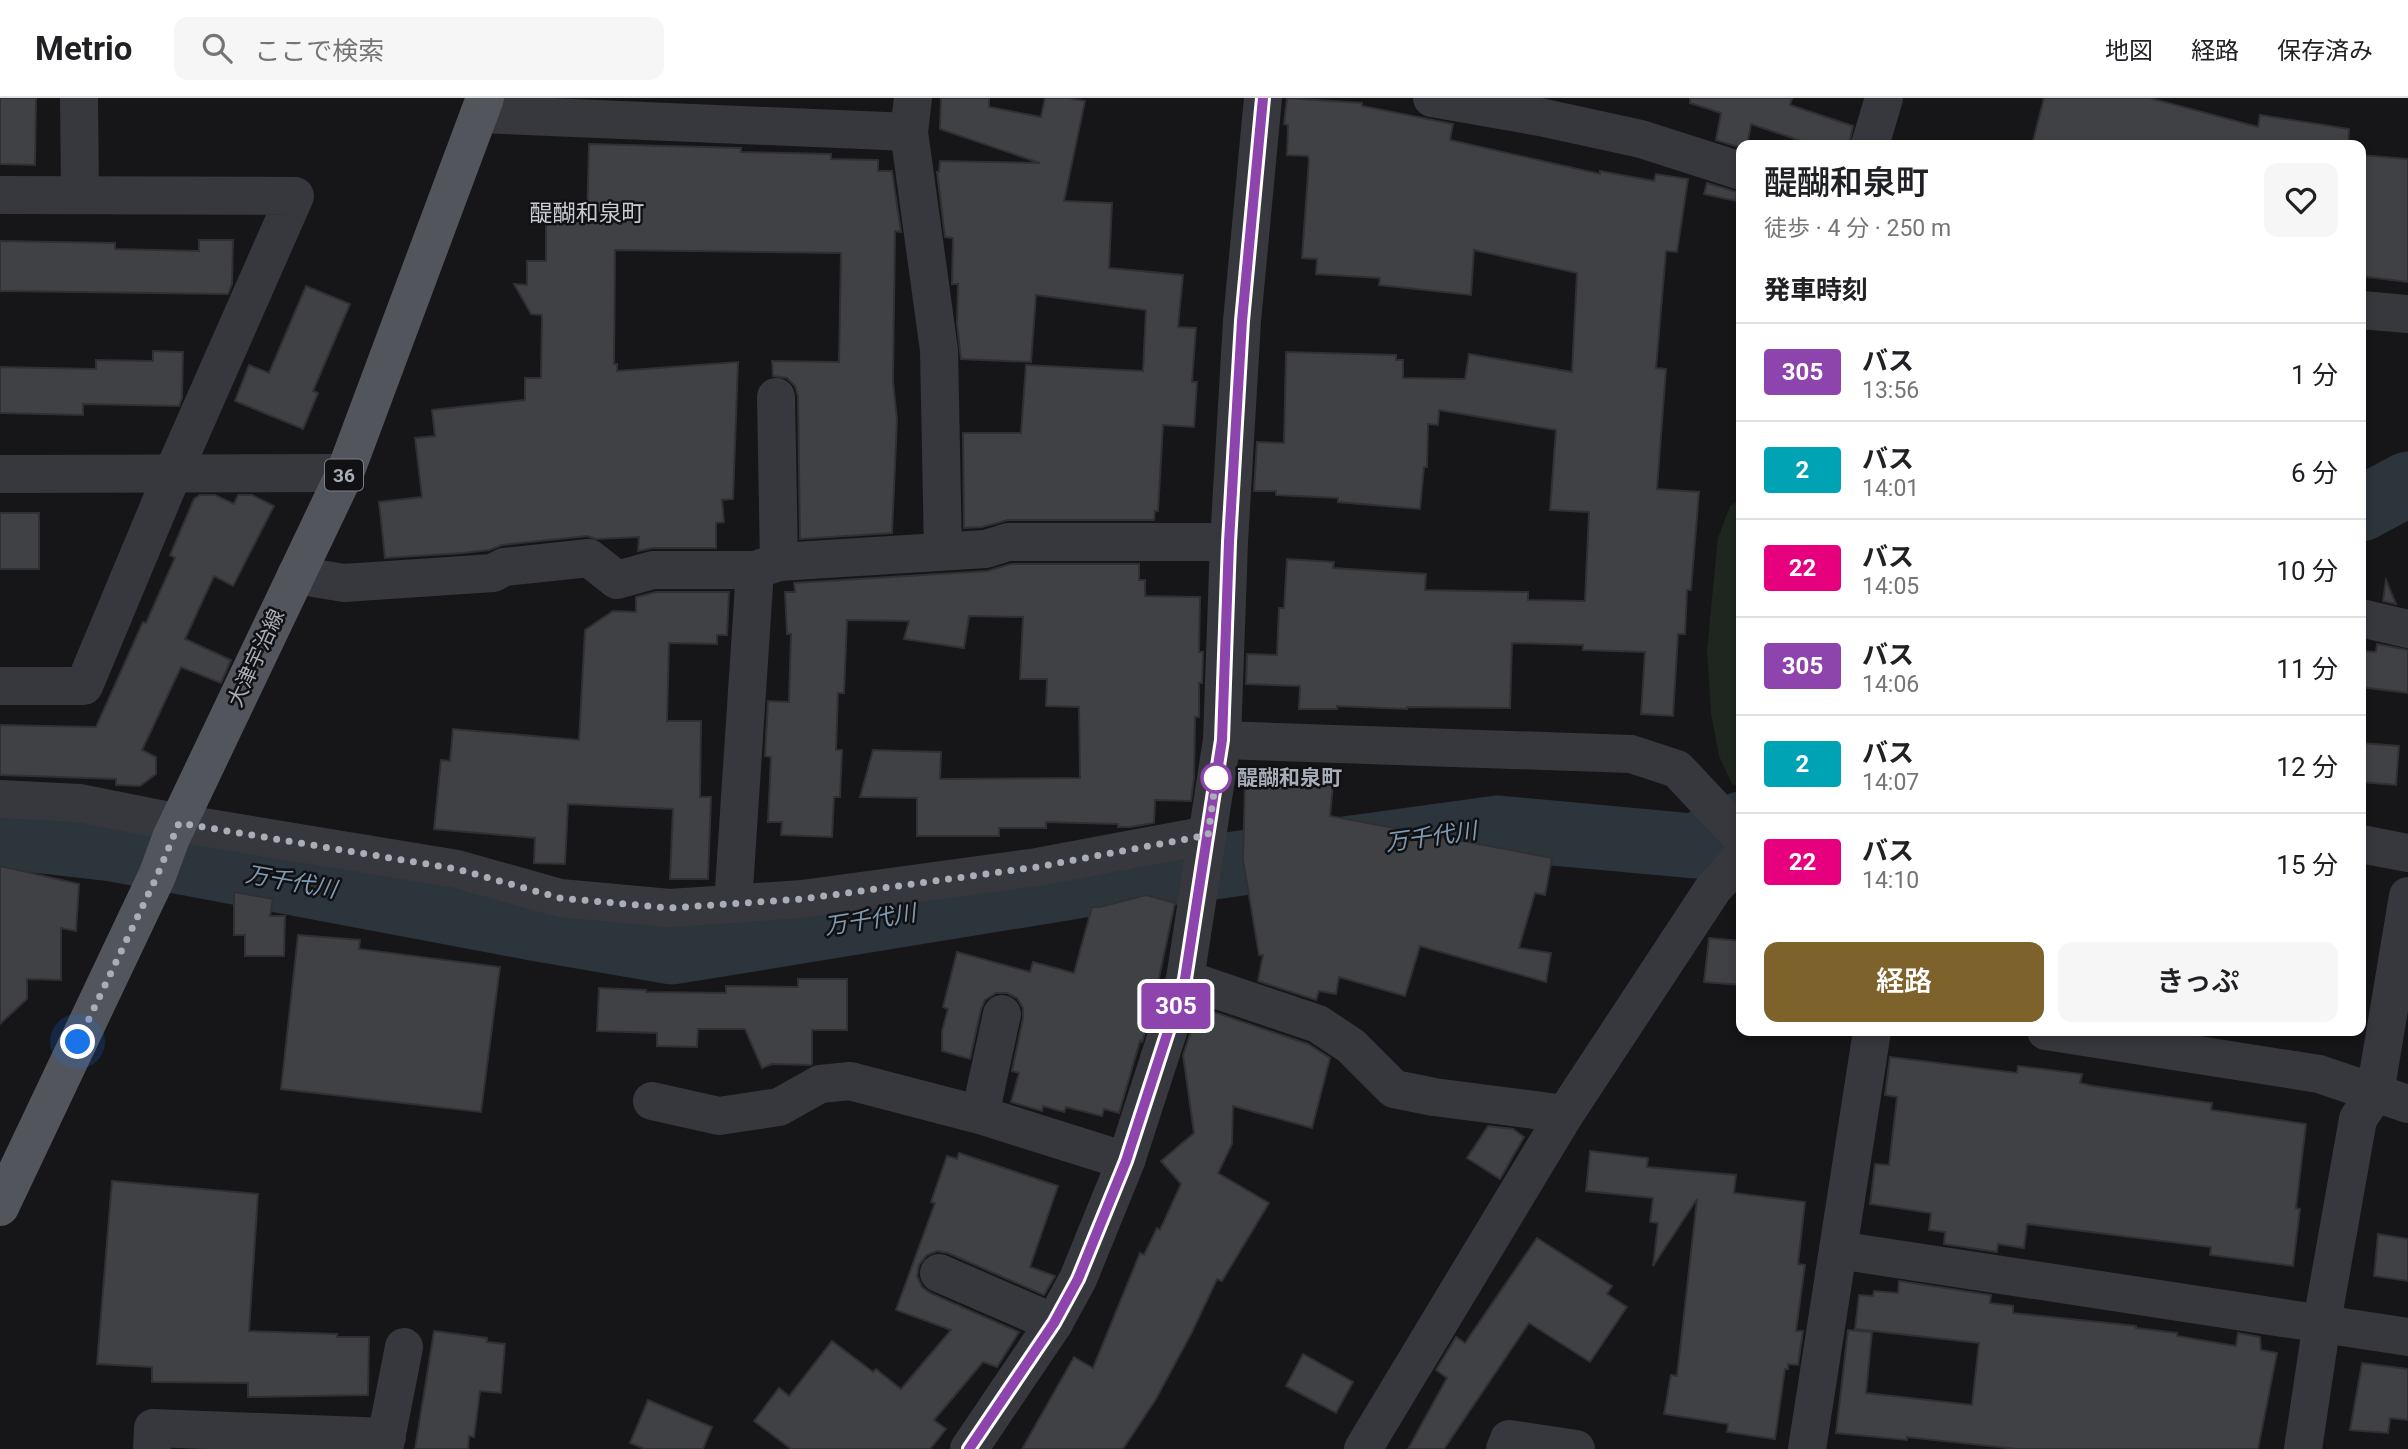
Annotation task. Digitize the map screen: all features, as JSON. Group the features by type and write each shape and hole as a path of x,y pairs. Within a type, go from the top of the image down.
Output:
{"main road":[{"name":"大津宇治線","path":"0,1207 345,473 482,106"}],"street":[{"path":"79,98 80,195"},
{"path":"978,1446 1078,1279 1126,1161 1185,979 1222,740 1229,542 1242,321 1263,98"},
{"path":"1432,98 1540,117 1640,139 1736,169"},
{"path":"1871,140 1884,98"},
{"path":"482,106 911,115 939,350 943,551"},
{"path":"0,195 295,196 173,473 84,685 0,686"},
{"path":"2366,310 2408,314"},
{"path":"733,904 767,566 776,397"},
{"path":"0,474 345,473"},
{"path":"296,575 344,583 493,573 504,567 589,558 617,580 653,570 767,566 986,549 1008,542 1229,542"},
{"path":"2366,619 2408,629"},
{"path":"1222,740 1631,754 1678,769 1732,827"},
{"path":"0,799 79,803 175,830 457,869 560,898 670,908 802,899 1037,867 1205,858"},
{"path":"2366,845 2408,853"},
{"path":"1363,1449 1565,1114 1713,889 1736,864"},
{"path":"2391,1098 2408,896"},
{"path":"1185,979 1318,1024 1351,1046 1394,1089 1434,1097 1565,1114"},
{"path":"980,1115 1002,1014"},
{"path":"1807,1449 1871,1036"},
{"path":"2078,1036 2319,1074 2391,1098"},
{"path":"652,1101 719,1116 779,1107 820,1084 850,1081 980,1115 1126,1161"},
{"path":"2303,1449 2358,1118 2391,1098"},
{"path":"1838,1250 2408,1336"},
{"path":"939,1273 1054,1323"},
{"path":"152,1449 153,1428 386,1443 404,1347"},
{"path":"1505,1449 1509,1439 1576,1449"}],"shaded area":[{"path":"1736,502 1736,785 1732,784 1719,756 1711,713 1707,650 1718,538 1730,506"}],"building":[{"path":"0,98 36,98 35,165 0,164"},
{"path":"941,98 989,98 989,107 1041,117 1045,98 1085,101 1064,201 1112,203 1109,268 1183,275 1178,327 1196,328 1192,382 1197,382 1194,427 1163,425 1158,511 1155,511 1154,520 1008,520 982,527 964,528 963,433 1021,433 1026,365 1143,371 1146,310 1036,295 1031,362 961,359 957,323 958,284 952,284 953,238 945,237 937,172 940,161 1040,163 940,129"},
{"path":"1287,98 1362,103 1362,106 1453,124 1450,140 1600,174 1600,171 1654,181 1656,174 1688,179 1677,252 1666,251 1656,368 1666,369 1657,489 1699,492 1691,590 1687,590 1685,634 1678,634 1673,716 1641,714 1645,652 1583,650 1583,645 1512,643 1510,708 1407,709 1337,706 1337,709 1299,709 1300,686 1246,684 1247,654 1277,655 1279,608 1284,608 1287,559 1334,562 1333,568 1426,574 1425,590 1528,592 1528,600 1585,601 1589,512 1550,510 1556,430 1439,410 1438,425 1428,424 1427,467 1424,467 1420,509 1338,502 1338,498 1276,495 1276,491 1254,491 1257,442 1284,443 1286,352 1396,355 1396,360 1403,360 1403,378 1465,379 1469,354 1572,372 1577,273 1474,250 1471,295 1379,285 1380,278 1316,274 1317,259 1302,258 1309,160 1308,156 1287,155 1288,125 1284,124"},
{"path":"1690,98 1792,98 1790,105 1853,126 1850,140 1798,140 1751,124 1748,140 1736,140 1736,146 1716,140 1721,113 1690,103"},
{"path":"2044,98 2150,98 2258,127 2260,115 2349,129 2348,140 2033,140"},
{"path":"589,144 741,148 741,152 831,154 831,159 878,160 878,171 892,171 901,232 895,231 893,381 897,420 892,533 800,539 798,396 795,386 787,378 773,376 772,361 839,362 841,253 615,250 614,364 617,364 617,371 738,362 733,499 722,500 724,522 716,523 716,548 653,548 638,551 639,537 596,539 587,536 502,545 489,550 463,553 385,558 379,502 422,497 415,438 435,436 432,410 525,400 525,378 541,378 542,315 531,314 514,284 527,285 527,261 546,261 546,221 587,221"},
{"path":"2366,155 2408,159 2408,282 2366,277"},
{"path":"1707,183 1736,192 1736,201 1704,194"},
{"path":"199,240 233,240 232,284 228,294 0,291 0,241 115,243 115,249 199,251"},
{"path":"306,286 350,304 313,391 318,393 303,429 235,401 249,365 269,373"},
{"path":"153,351 183,352 182,398 179,406 83,404 83,415 0,413 0,367 96,369 96,360 153,361"},
{"path":"200,495 215,495 234,504 238,495 252,495 274,506 233,586 214,576 185,639 231,660 221,683 181,667 142,750 156,757 156,774 140,786 116,785 116,779 0,775 0,725 96,727 175,558 170,555 194,499"},
{"path":"0,513 39,513 39,569 0,569"},
{"path":"1011,564 1139,564 1139,580 1145,580 1145,596 1200,597 1199,652 1203,652 1202,683 1199,683 1199,717 1195,717 1191,801 1155,800 1154,823 1130,827 1118,827 1118,824 1046,822 1046,828 999,828 999,836 917,836 917,798 860,797 873,750 941,752 940,779 1080,778 1079,707 1046,706 1047,679 1020,679 1023,617 969,616 964,648 904,639 909,621 847,620 844,693 838,693 836,750 842,750 840,797 834,797 832,837 781,835 782,822 768,822 771,757 765,756 768,701 789,702 791,634 787,634 785,592 795,592 794,583 987,571"},
{"path":"2386,580 2396,604 2383,601"},
{"path":"656,592 729,592 727,635 717,635 717,644 669,643 667,721 701,721 700,797 711,797 708,879 670,879 673,809 568,804 565,864 534,863 535,838 434,829 441,760 450,761 453,729 579,740 585,630 613,611 636,612 636,597"},
{"path":"2377,644 2408,650 2408,693 2366,688 2366,651 2376,652"},
{"path":"2366,743 2399,746 2396,785 2366,782"},
{"path":"1258,772 1334,774 1330,816 1552,858 1545,895 1535,893 1519,948 1551,953 1546,982 1420,946 1405,996 1339,977 1336,994 1319,991 1316,1000 1258,981 1263,955 1259,955 1243,860 1245,782"},
{"path":"0,866 79,884 76,931 61,928 61,980 27,979 27,999 0,1024"},
{"path":"234,892 273,899 270,916 285,916 284,956 245,956 245,935 234,935"},
{"path":"1146,895 1175,903 1158,992 1142,1042 1140,1041 1119,1113 1104,1109 1102,1116 1066,1107 1064,1112 1043,1106 1042,1111 1011,1102 1019,1073 1012,1071 1023,1008 1017,998 1007,993 996,993 985,1000 970,1059 942,1051 942,1031 948,1009 943,1007 957,952 1030,972 1033,962 1074,973 1092,907"},
{"path":"298,935 360,940 359,949 500,967 481,1112 281,1089"},
{"path":"1709,938 1736,941 1736,985 1704,982"},
{"path":"798,979 847,979 847,1030 812,1030 810,1065 772,1064 762,1068 745,1029 698,1029 697,1047 657,1046 657,1033 597,1031 599,988 646,992 726,993 726,986 798,987"},
{"path":"1199,1007 1308,1044 1330,1058 1312,1128 1233,1106 1232,1144 1218,1173 1269,1203 1222,1281 1217,1279 1156,1399 1123,1449 1022,1449 1074,1357 1093,1368 1140,1253 1144,1255 1157,1228 1160,1230 1181,1184 1161,1161 1194,1133 1183,1055"},
{"path":"1890,1057 2017,1073 2018,1066 2082,1074 2080,1083 2093,1086 2212,1103 2211,1110 2306,1124 2296,1208 2300,1209 2293,1266 2210,1255 2211,1247 2027,1224 2024,1248 1998,1244 1997,1252 1944,1244 1945,1232 1929,1230 1931,1213 1870,1204 1875,1164 1889,1165 1897,1097 1885,1095"},
{"path":"1488,1126 1513,1129 1524,1137 1500,1179 1467,1158"},
{"path":"1590,1151 1648,1158 1647,1167 1736,1175 1734,1193 1805,1202 1798,1264 1805,1265 1796,1331 1803,1331 1798,1365 1788,1364 1788,1369 1785,1369 1775,1439 1727,1432 1728,1424 1664,1414 1671,1375 1677,1376 1697,1199 1653,1266 1658,1223 1650,1222 1653,1198 1586,1191"},
{"path":"959,1153 1058,1186 1030,1267 1055,1276 1044,1295 948,1253 937,1251 927,1255 919,1265 917,1276 922,1287 1019,1332 997,1367 983,1362 934,1420 946,1429 930,1449 791,1449 754,1421 779,1388 789,1396 832,1341 873,1372 876,1369 901,1389 951,1330 896,1310 935,1203 931,1202 947,1156 957,1159"},
{"path":"112,1181 258,1194 249,1331 369,1337 368,1395 248,1397 248,1383 152,1382 152,1367 97,1364"},
{"path":"2378,1234 2408,1239 2408,1281 2374,1276"},
{"path":"1537,1238 1612,1286 1607,1294 1627,1307 1590,1362 1529,1323 1444,1449 1408,1449 1447,1378 1436,1370 1456,1337 1465,1343"},
{"path":"1899,1281 1991,1295 1990,1303 2013,1306 2013,1313 2136,1326 2236,1346 2238,1333 2260,1337 2261,1350 2277,1353 2258,1449 2017,1449 1907,1437 1907,1440 1836,1433 1848,1330 1872,1332 1866,1393 1972,1405 1979,1343 1855,1329 1859,1295 1873,1296 1874,1291 1898,1293"},
{"path":"434,1331 487,1338 487,1342 505,1344 501,1393 480,1391 474,1437 469,1436 468,1449 415,1449"},
{"path":"1303,1354 1353,1382 1336,1413 1286,1386"},
{"path":"2362,1363 2408,1369 2408,1420 2390,1418 2388,1433 2350,1430"},
{"path":"648,1400 712,1427 703,1449 645,1449 630,1443"}],"waterway":[{"name":"万千代川","path":"2366,506 2408,484"},
{"name":"万千代川","path":"0,836 113,849 672,952 1096,883 1498,828 1694,846 1736,826"}],"bus line":[{"name":"305","path":"969,1449 1054,1323 1078,1279 1126,1161 1185,979 1222,740 1229,542 1242,321 1263,98"}],"place":[{"name":"醍醐和泉町","path":"1216,778"}],"district":[{"name":"醍醐和泉町","path":"587,213"}],"route":[{"path":"78,1042 157,876 179,823 457,869 560,898 670,908 802,899 854,892 1037,867 1208,835 1216,778"}]}
